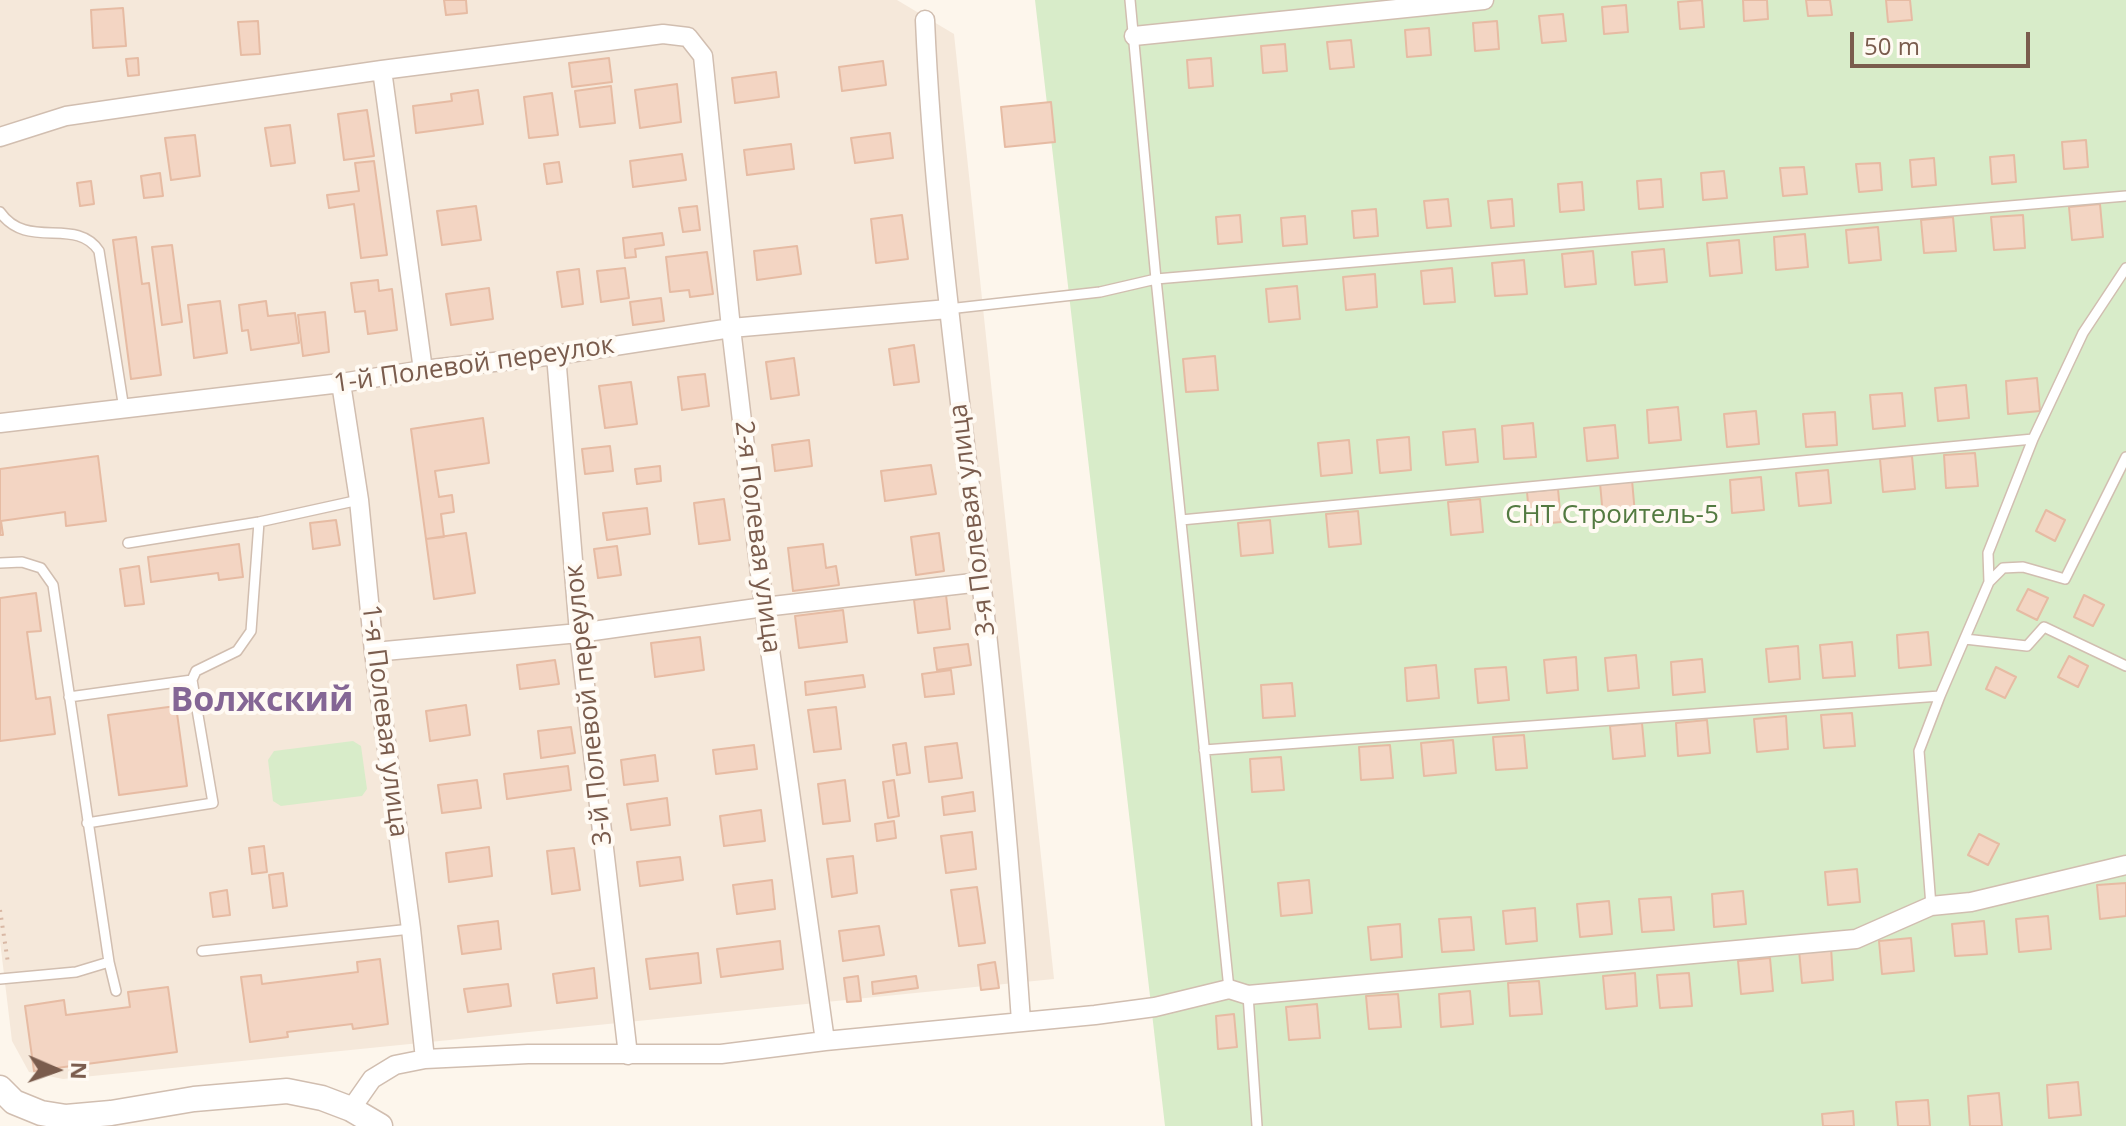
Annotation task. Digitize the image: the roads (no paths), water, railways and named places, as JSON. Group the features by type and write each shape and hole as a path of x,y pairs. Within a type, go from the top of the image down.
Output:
{"street":[{"path":"1134,36 1484,0"},
{"name":"3-я Полевая улица","path":"925,20 948,309 981,582 1012,891 1021,1021"},
{"name":"2-я Полевая улица","path":"382,70 663,34 688,37 703,56 764,607 825,1041"},
{"path":"0,137 66,116 382,70 423,370"},
{"name":"1-й Полевой переулок","path":"1,420 341,383 731,328 948,309"},
{"name":"3-й Полевой переулок","path":"556,355 579,633 628,1055"},
{"name":"1-я Полевая улица","path":"341,383 359,500 374,652 425,1059"},
{"path":"374,652 579,633 764,607 981,582"},
{"path":"351,1109 372,1079 395,1065 425,1059 528,1054 721,1054 1095,1015 1155,1007 1229,989 1248,995 1856,939 1931,906 1971,902 2126,865"},
{"path":"0,1088 14,1102 41,1113 66,1117 194,1099 287,1091 322,1098 351,1109 380,1126"}],"lane":[{"path":"1130,0 1229,989"},
{"path":"948,309 1100,292 1156,279 2126,196"},
{"path":"0,212 18,229 77,235 92,241 99,251 124,409"},
{"path":"1989,582 1988,553 2033,439 2083,333 2126,268"},
{"path":"1181,520 2033,439"},
{"path":"1931,906 1919,751 1989,582 2003,568 2023,567 2065,579 2126,457"},
{"path":"128,543 259,522 359,500"},
{"path":"87,823 213,803 192,680 196,671 237,651 251,631 259,522"},
{"path":"0,563 22,562 41,568 53,585 87,823 116,991"},
{"path":"1965,639 2027,646 2044,627 2126,666"},
{"path":"69,697 192,680"},
{"path":"1204,750 1940,696"},
{"path":"202,951 411,929"},
{"path":"5,979 76,972 109,962"},
{"path":"1248,995 1257,1126"}],"district":[{"name":"Волжский","path":"262,701"}],"park label":[{"name":"СНТ Строитель-5","path":"1612,516"}]}
